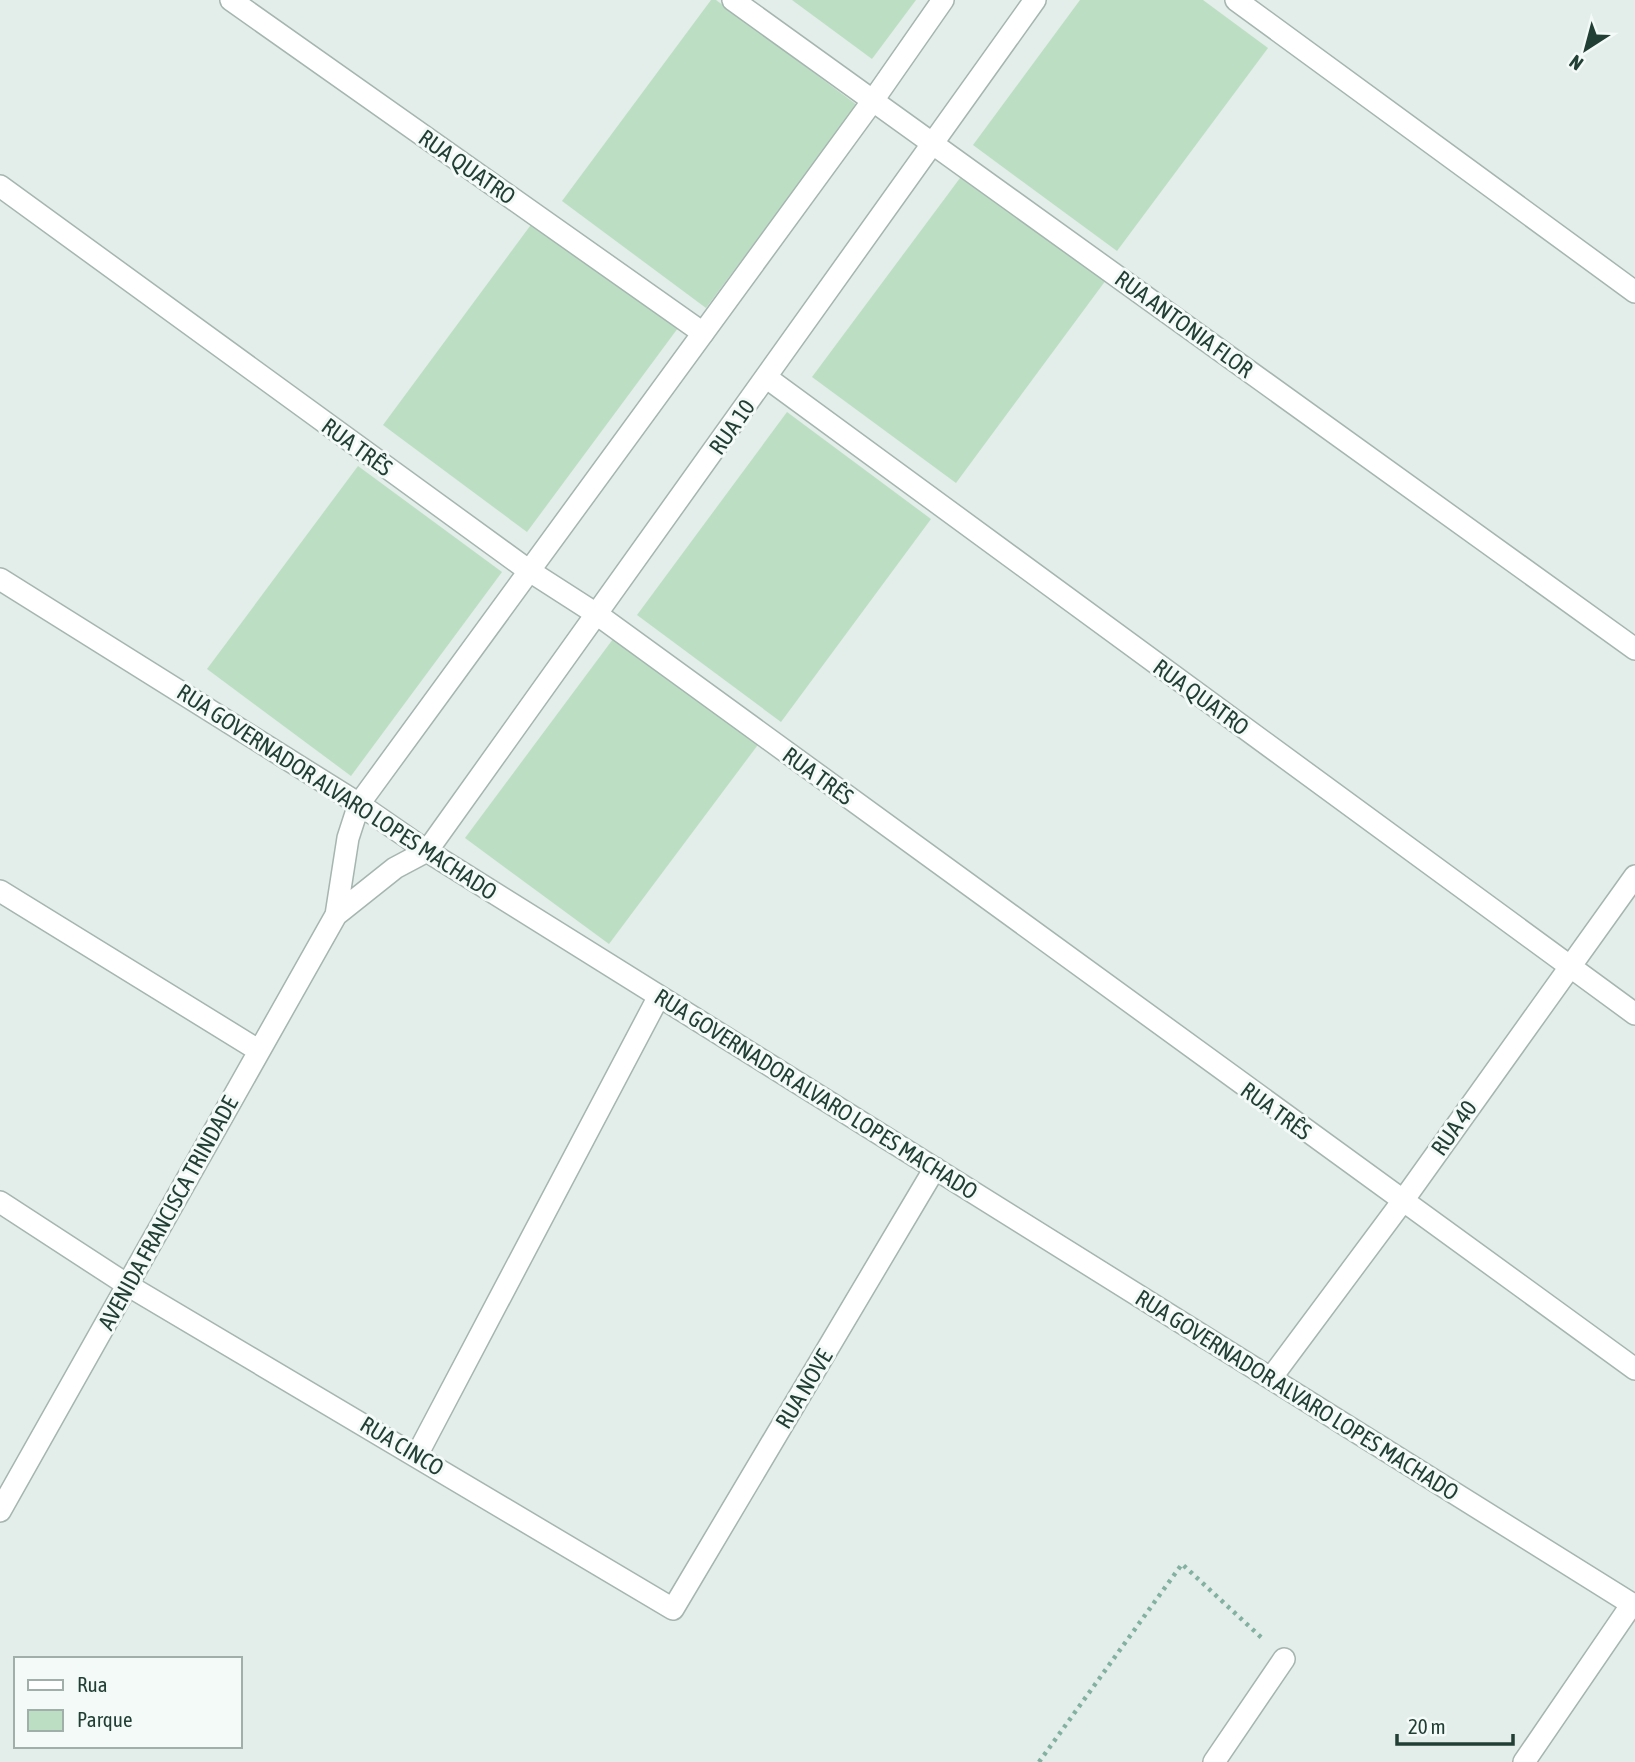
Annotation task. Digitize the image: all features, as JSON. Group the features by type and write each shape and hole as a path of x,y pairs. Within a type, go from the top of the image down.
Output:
{"street":[{"name":"RUA QUATRO","path":"231,0 704,333"},
{"name":"RUA ANTONIA FLOR","path":"733,0 1635,649"},
{"path":"359,804 874,99 943,0"},
{"name":"RUA 10","path":"427,851 1035,0"},
{"path":"1236,0 1635,292"},
{"name":"RUA TRÊS","path":"0,186 528,570 598,615 1635,1369"},
{"name":"RUA QUATRO","path":"767,378 1635,1014"},
{"name":"RUA GOVERNADOR ALVARO LOPES MACHADO","path":"0,579 359,804 427,851 1633,1605"},
{"name":"AVENIDA FRANCISCA TRINDADE","path":"0,1511 6,1486 129,1286 258,1050 336,915 348,838 359,804"},
{"name":"AVENIDA FRANCISCA TRINDADE","path":"336,915 396,868 427,851"},
{"name":"RUA 40","path":"1271,1378 1402,1202 1568,966 1635,876"},
{"path":"0,891 258,1050"},
{"path":"417,1455 659,996"},
{"name":"RUA NOVE","path":"673,1609 935,1168"},
{"name":"RUA CINCO","path":"0,1202 129,1286 673,1609"},
{"path":"1524,1762 1633,1605"},
{"path":"1214,1762 1284,1659"}],"path":[{"path":"1039,1762 1182,1564 1284,1659"}],"green space":[{"path":"711,0 716,0 857,105 706,308 562,201"},
{"path":"792,0 916,0 872,59"},
{"path":"1080,0 1203,0 1268,48 1117,251 973,145"},
{"path":"963,174 1106,280 956,483 812,377"},
{"path":"533,222 678,328 527,532 383,425"},
{"path":"787,412 931,519 781,722 637,615"},
{"path":"358,466 502,572 351,776 207,669"},
{"path":"616,635 760,742 609,944 465,838"}]}
